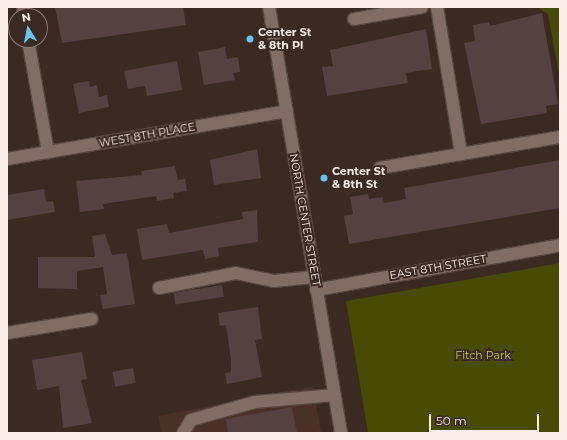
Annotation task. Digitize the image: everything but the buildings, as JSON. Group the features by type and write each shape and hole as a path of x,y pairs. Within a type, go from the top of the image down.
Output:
{"street":[{"name":"NORTH CENTER STREET","path":"269,7 341,433"},
{"path":"354,19 422,7"},
{"path":"437,7 461,154"},
{"path":"29,48 48,152"},
{"name":"WEST 8TH PLACE","path":"7,159 287,111"},
{"path":"380,168 560,137"},
{"name":"EAST 8TH STREET","path":"316,290 560,245"},
{"path":"159,288 236,273 274,281 314,277"},
{"path":"7,333 92,319"},
{"path":"183,433 191,420 255,402 335,395"}],"shaded area":[{"path":"313,386 321,433 161,433 158,416"}],"green space":[{"path":"537,7 560,7 560,79 548,14"},
{"name":"Fitch Park","path":"560,263 560,433 368,433 346,301"}],"place":[{"name":"Center St & 8th Pl","path":"250,39"},
{"name":"Center St & 8th St","path":"324,178"}]}
